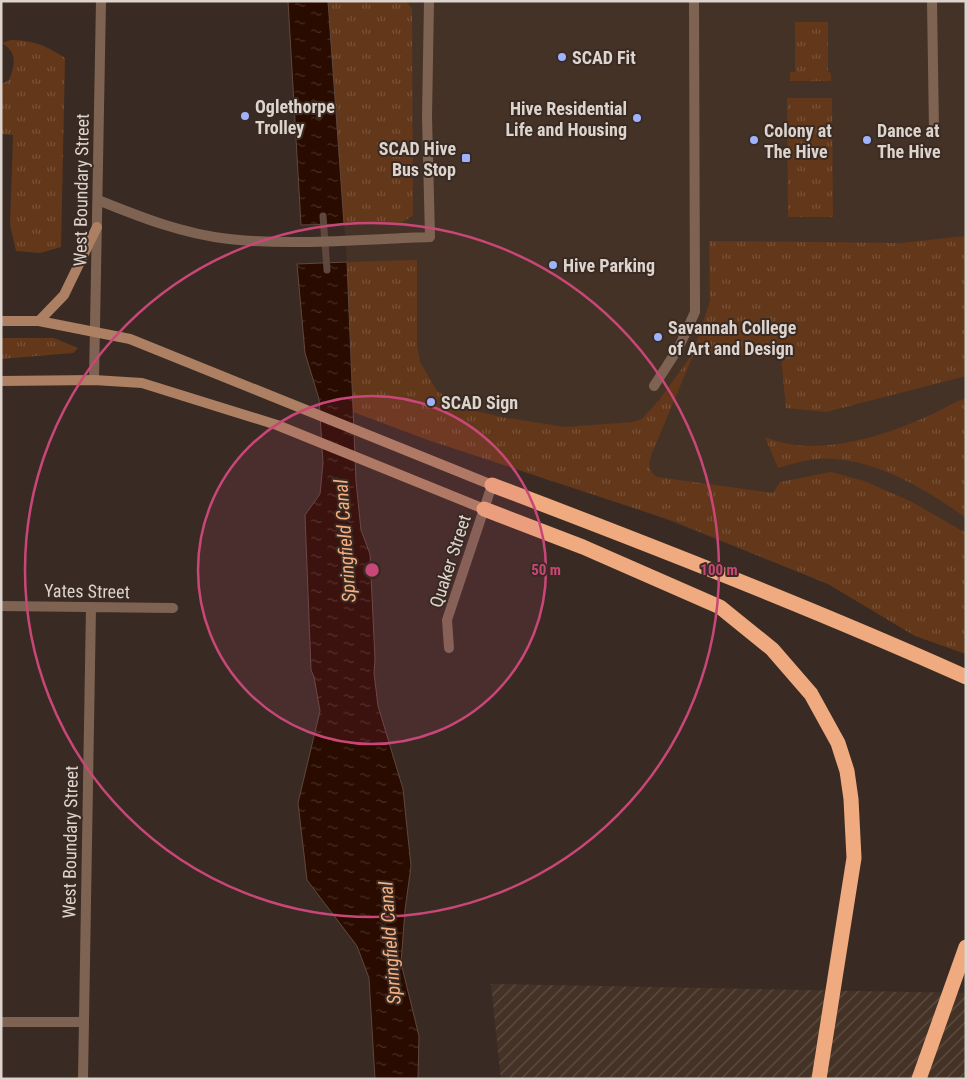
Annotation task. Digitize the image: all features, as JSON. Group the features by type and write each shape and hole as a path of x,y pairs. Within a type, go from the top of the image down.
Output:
{"highway":[{"path":"492,485 668,551 872,635 966,677"},
{"path":"484,509 583,547 720,607 772,649 811,694 838,742 846,770 851,799 854,858 819,1079"},
{"path":"920,1079 966,947"}],"main road":[{"path":"39,321 64,295 98,227"},
{"path":"1,321 39,321 130,339 492,485"},
{"path":"1,381 94,380 142,383 277,425 484,509"}],"street":[{"name":"West Boundary Street","path":"94,380 101,1"},
{"path":"98,200 149,221 184,231 229,239 296,241 430,237 427,117 429,1"},
{"path":"654,386 679,347 695,312 694,1"},
{"path":"932,1 934,131"},
{"name":"Quaker Street","path":"449,648 447,620 492,485"},
{"name":"Yates Street","path":"1,606 172,608"},
{"name":"West Boundary Street","path":"82,1079 91,607"},
{"path":"1,1022 83,1022"}],"shaded area":[{"name":"Savannah College of Art and Design","path":"328,1 966,1 966,654 915,636 828,584 652,514 428,440 353,412 347,262"},
{"path":"491,984 966,993 966,1079 501,1079"}],"green space":[{"path":"328,1 406,1 412,9 413,215 402,223 344,224"},
{"path":"795,22 828,22 828,72 831,73 831,81 790,81 790,72 795,72"},
{"path":"11,40 40,44 65,58 61,247 40,253 16,251 10,225 13,135 1,134 1,91 2,84 9,80 14,64 11,51 2,43"},
{"path":"787,98 832,98 833,217 788,217"},
{"path":"966,236 966,376 826,412 786,408 781,357 694,353 652,453 650,469 657,477 773,493 780,482 831,472 864,481 910,501 966,533 966,654 915,636 828,584 673,521 428,440 353,412 347,262 417,260 417,345 420,362 437,391 464,408 501,417 564,427 633,422 642,419 660,399 693,353 710,301 709,241 901,243"},
{"path":"1,338 54,338 78,348 73,353 1,359"},
{"path":"966,398 966,518 920,488 904,480 887,472 852,461 820,459 778,468 765,437 784,443 804,446 845,443 906,425"}],"water":[{"path":"288,1 328,1 344,224 301,225"},
{"path":"347,262 356,481 361,530 370,554 374,673 378,706 403,789 411,866 401,963 419,1036 418,1079 375,1079 369,978 357,946 307,880 298,803 320,711 311,670 305,515 320,494 323,463 319,399 305,353 297,264"}],"waterway":[{"name":"Springfield Canal","path":"323,216 327,270"}],"place":[{"name":"SCAD Fit","path":"562,57"},
{"name":"Oglethorpe Trolley","path":"245,116"},
{"name":"Hive Residential Life and Housing","path":"637,118"},
{"name":"Colony at The Hive","path":"754,140"},
{"name":"Dance at The Hive","path":"867,140"},
{"name":"SCAD Hive Bus Stop","path":"466,158"},
{"name":"Hive Parking","path":"553,265"},
{"name":"Savannah College of Art and Design","path":"658,337"},
{"name":"SCAD Sign","path":"431,402"}]}
